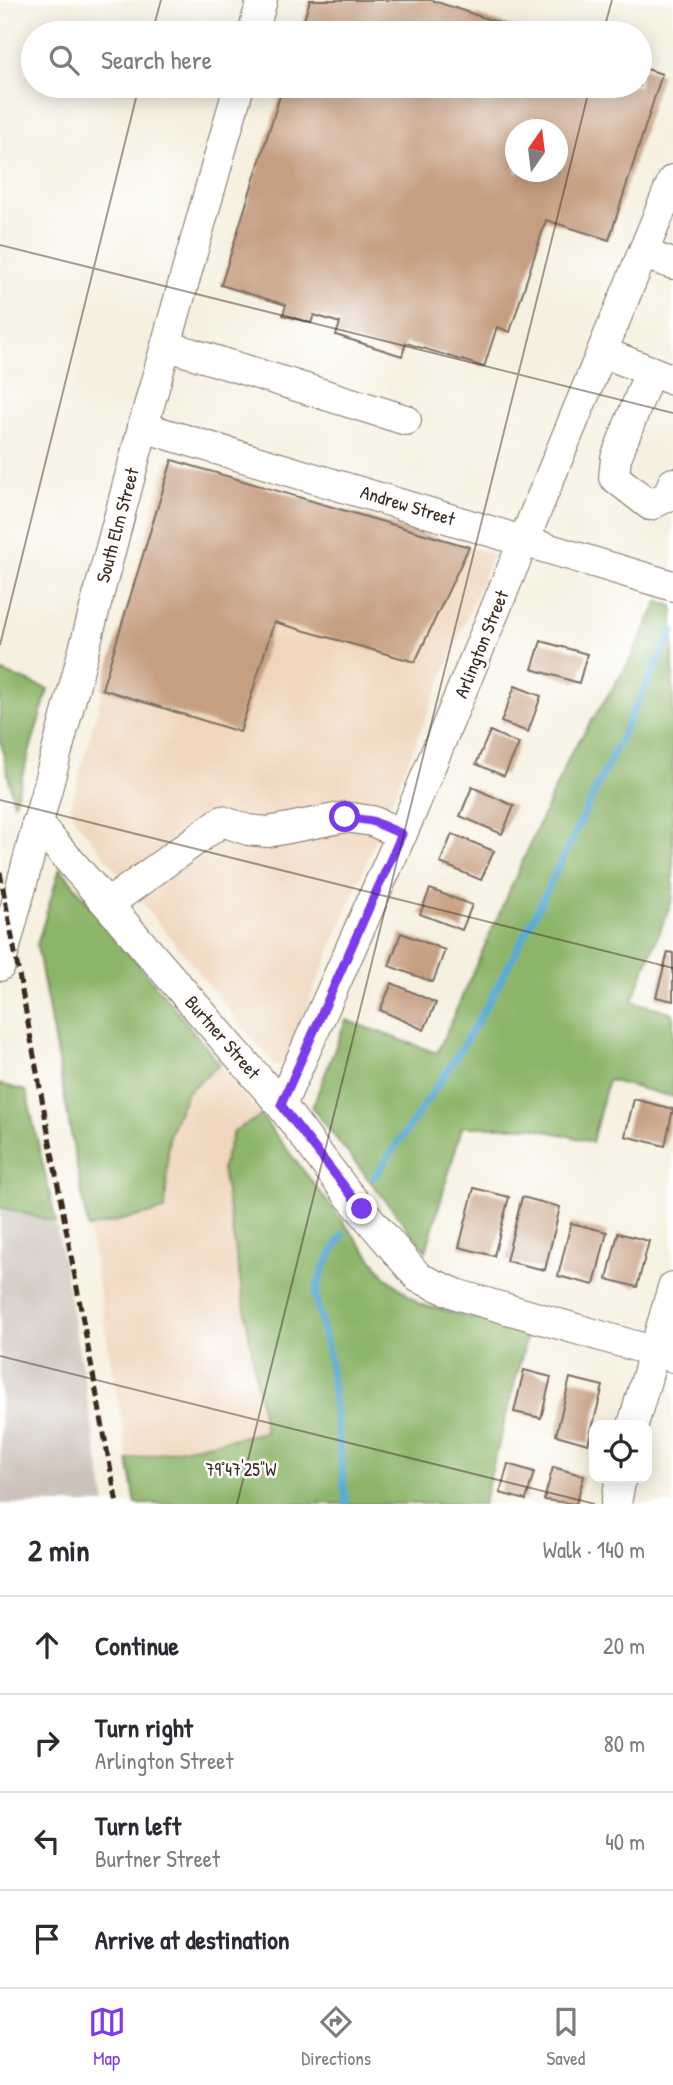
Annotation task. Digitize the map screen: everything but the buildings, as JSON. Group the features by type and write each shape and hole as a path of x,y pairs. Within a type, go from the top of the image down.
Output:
{"street":[{"path":"256,21 262,0"},
{"name":"South Elm Street","path":"0,965 143,427 236,98"},
{"name":"Arlington Street","path":"281,1105 402,834 673,180"},
{"path":"642,254 673,264"},
{"path":"168,346 405,420"},
{"path":"602,352 661,375 616,458 614,477 650,505 668,496 673,483"},
{"name":"Andrew Street","path":"143,427 673,586"},
{"path":"108,904 222,821 248,830 268,832 345,817 372,821 402,834"},
{"name":"Burtner Street","path":"37,823 281,1105 348,1194 419,1278 459,1295 664,1354"},
{"path":"635,1420 664,1354 673,1287"},
{"path":"616,1504 620,1483"}],"shaded area":[{"path":"167,459 493,554 284,1063 274,1066 73,817 71,805"},
{"path":"220,1064 261,1116 234,1131 222,1168 266,1432 128,1460 88,1228 165,1210 169,1135 187,1092"},
{"path":"0,1207 56,1222 106,1504 0,1504"}],"green space":[{"path":"658,602 673,606 673,898 632,1001 673,1013 673,1097 608,1080 592,1142 532,1127 462,1127 426,1251 312,1108 346,1020 437,1053 570,755 631,659"},
{"path":"0,671 48,689 14,804 0,738"},
{"path":"60,868 220,1064 187,1092 169,1135 165,1210 88,1228 37,945"},
{"path":"0,1084 26,1091 56,1222 0,1207"},
{"path":"261,1116 386,1277 419,1304 528,1332 483,1504 136,1504 128,1460 265,1432 222,1168 234,1131"}],"waterway":[{"path":"374,1178 449,1069 499,983 551,883 673,632"},
{"path":"343,1234 323,1269 315,1295 329,1356 346,1504"}],"railway":[{"path":"0,872 117,1504"}],"route":[{"path":"345,817 372,821 402,834 281,1105 362,1209"}]}
